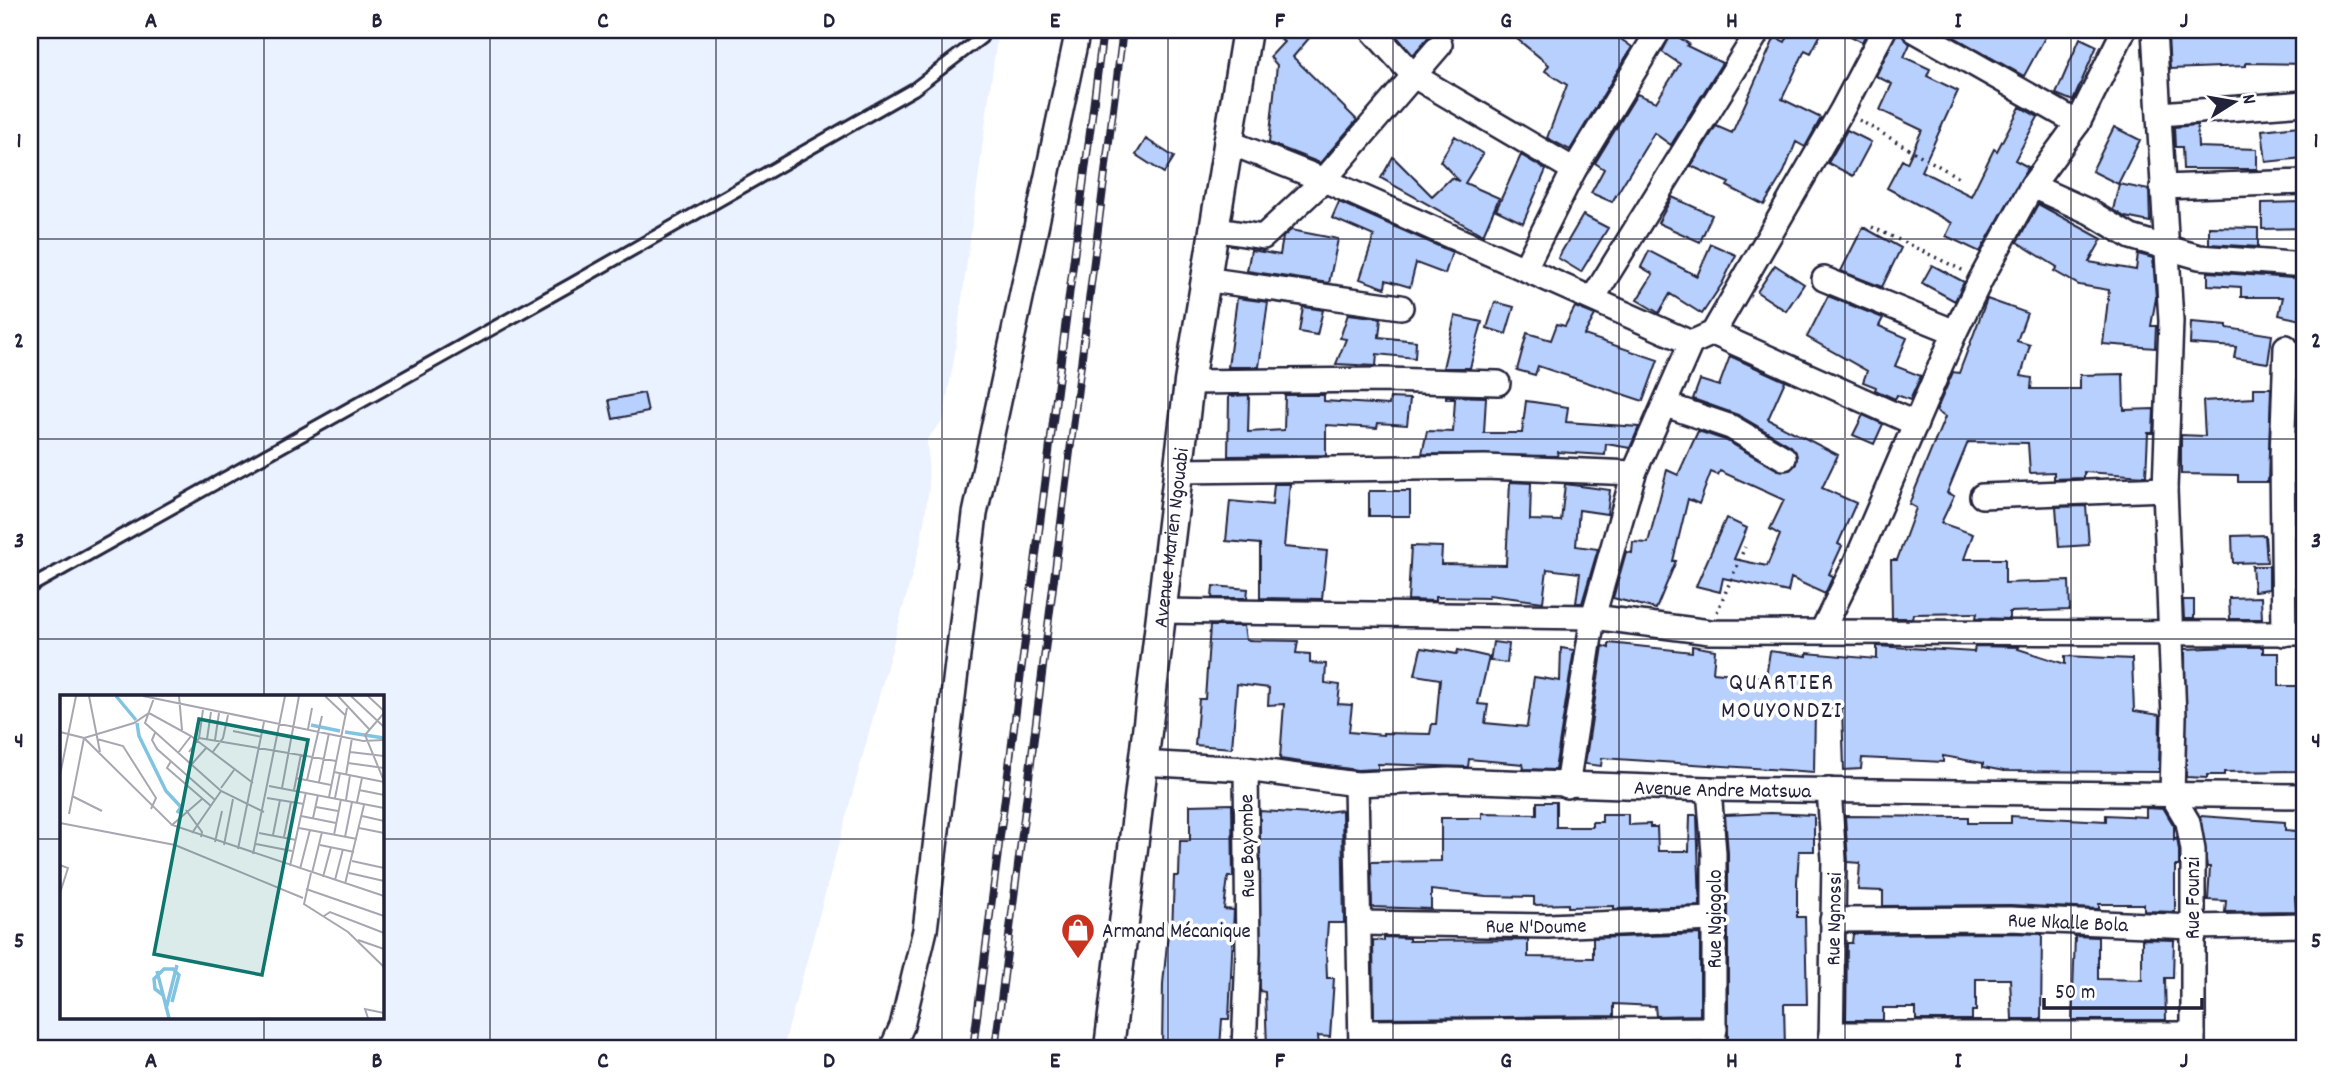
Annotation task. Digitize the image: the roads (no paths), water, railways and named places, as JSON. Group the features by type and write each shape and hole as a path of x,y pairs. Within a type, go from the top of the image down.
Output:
{"street":[{"path":"892,1048 902,1026 925,930 975,514 1078,30"},
{"name":"Avenue Marien Ngouabi","path":"1109,1048 1188,382 1226,141 1247,30"},
{"path":"1372,30 1414,76 1574,170"},
{"path":"1525,268 1574,170 1659,30"},
{"path":"1593,298 1759,30"},
{"path":"1567,786 1593,617 1634,473 1691,343 1713,333 1842,110 1884,30"},
{"path":"1914,30 2078,123"},
{"path":"1822,631 1981,279 2032,186 2078,123 2124,30"},
{"path":"2154,30 2171,321 2165,489 2174,718 2172,795"},
{"path":"1212,229 1263,237 1324,180 1440,45"},
{"path":"2160,114 2305,103"},
{"path":"1226,141 1324,180 1691,343"},
{"path":"2162,187 2305,182"},
{"path":"2032,186 2090,212 2131,237 2199,257 2305,265"},
{"path":"1204,279 1401,307"},
{"path":"1824,279 1955,332"},
{"path":"1713,333 1916,424"},
{"path":"1161,611 1593,617 1710,632 2295,634 2282,457 2286,347"},
{"path":"1188,382 1383,380 1498,383"},
{"path":"1666,405 1731,427 1784,458"},
{"path":"1177,471 1485,467 1634,473"},
{"path":"1982,496 2165,489"},
{"name":"Avenue Andre Matswa","path":"1141,763 1246,769 1356,784 1449,780 1709,789 2305,796"},
{"name":"Rue Bayombe","path":"1244,1048 1248,953 1246,769"},
{"path":"1356,784 1361,1040 1715,1039"},
{"name":"Rue Ngiogolo","path":"1709,789 1714,853 1715,1039"},
{"name":"Rue Ngnossi","path":"1829,790 1834,859 1831,1041"},
{"name":"Rue Founzi","path":"2172,795 2188,822 2193,850 2193,1041"},
{"name":"Rue N'Doume","path":"1359,923 1548,926 1713,919"},
{"name":"Rue Nkalle Bola","path":"1832,920 2010,919 2192,927 2305,925"},
{"path":"1831,1041 2193,1041"}],"lane":[{"path":"30,587 584,278 914,89 981,37 986,30"}],"railway":[{"path":"973,1048 1103,30"},
{"path":"995,1048 1123,30"}],"place":[{"name":"Armand Mécanique","path":"1078,960"}],"district":[{"name":"QUARTIER MOUYONDZI","path":"1782,695"}]}
